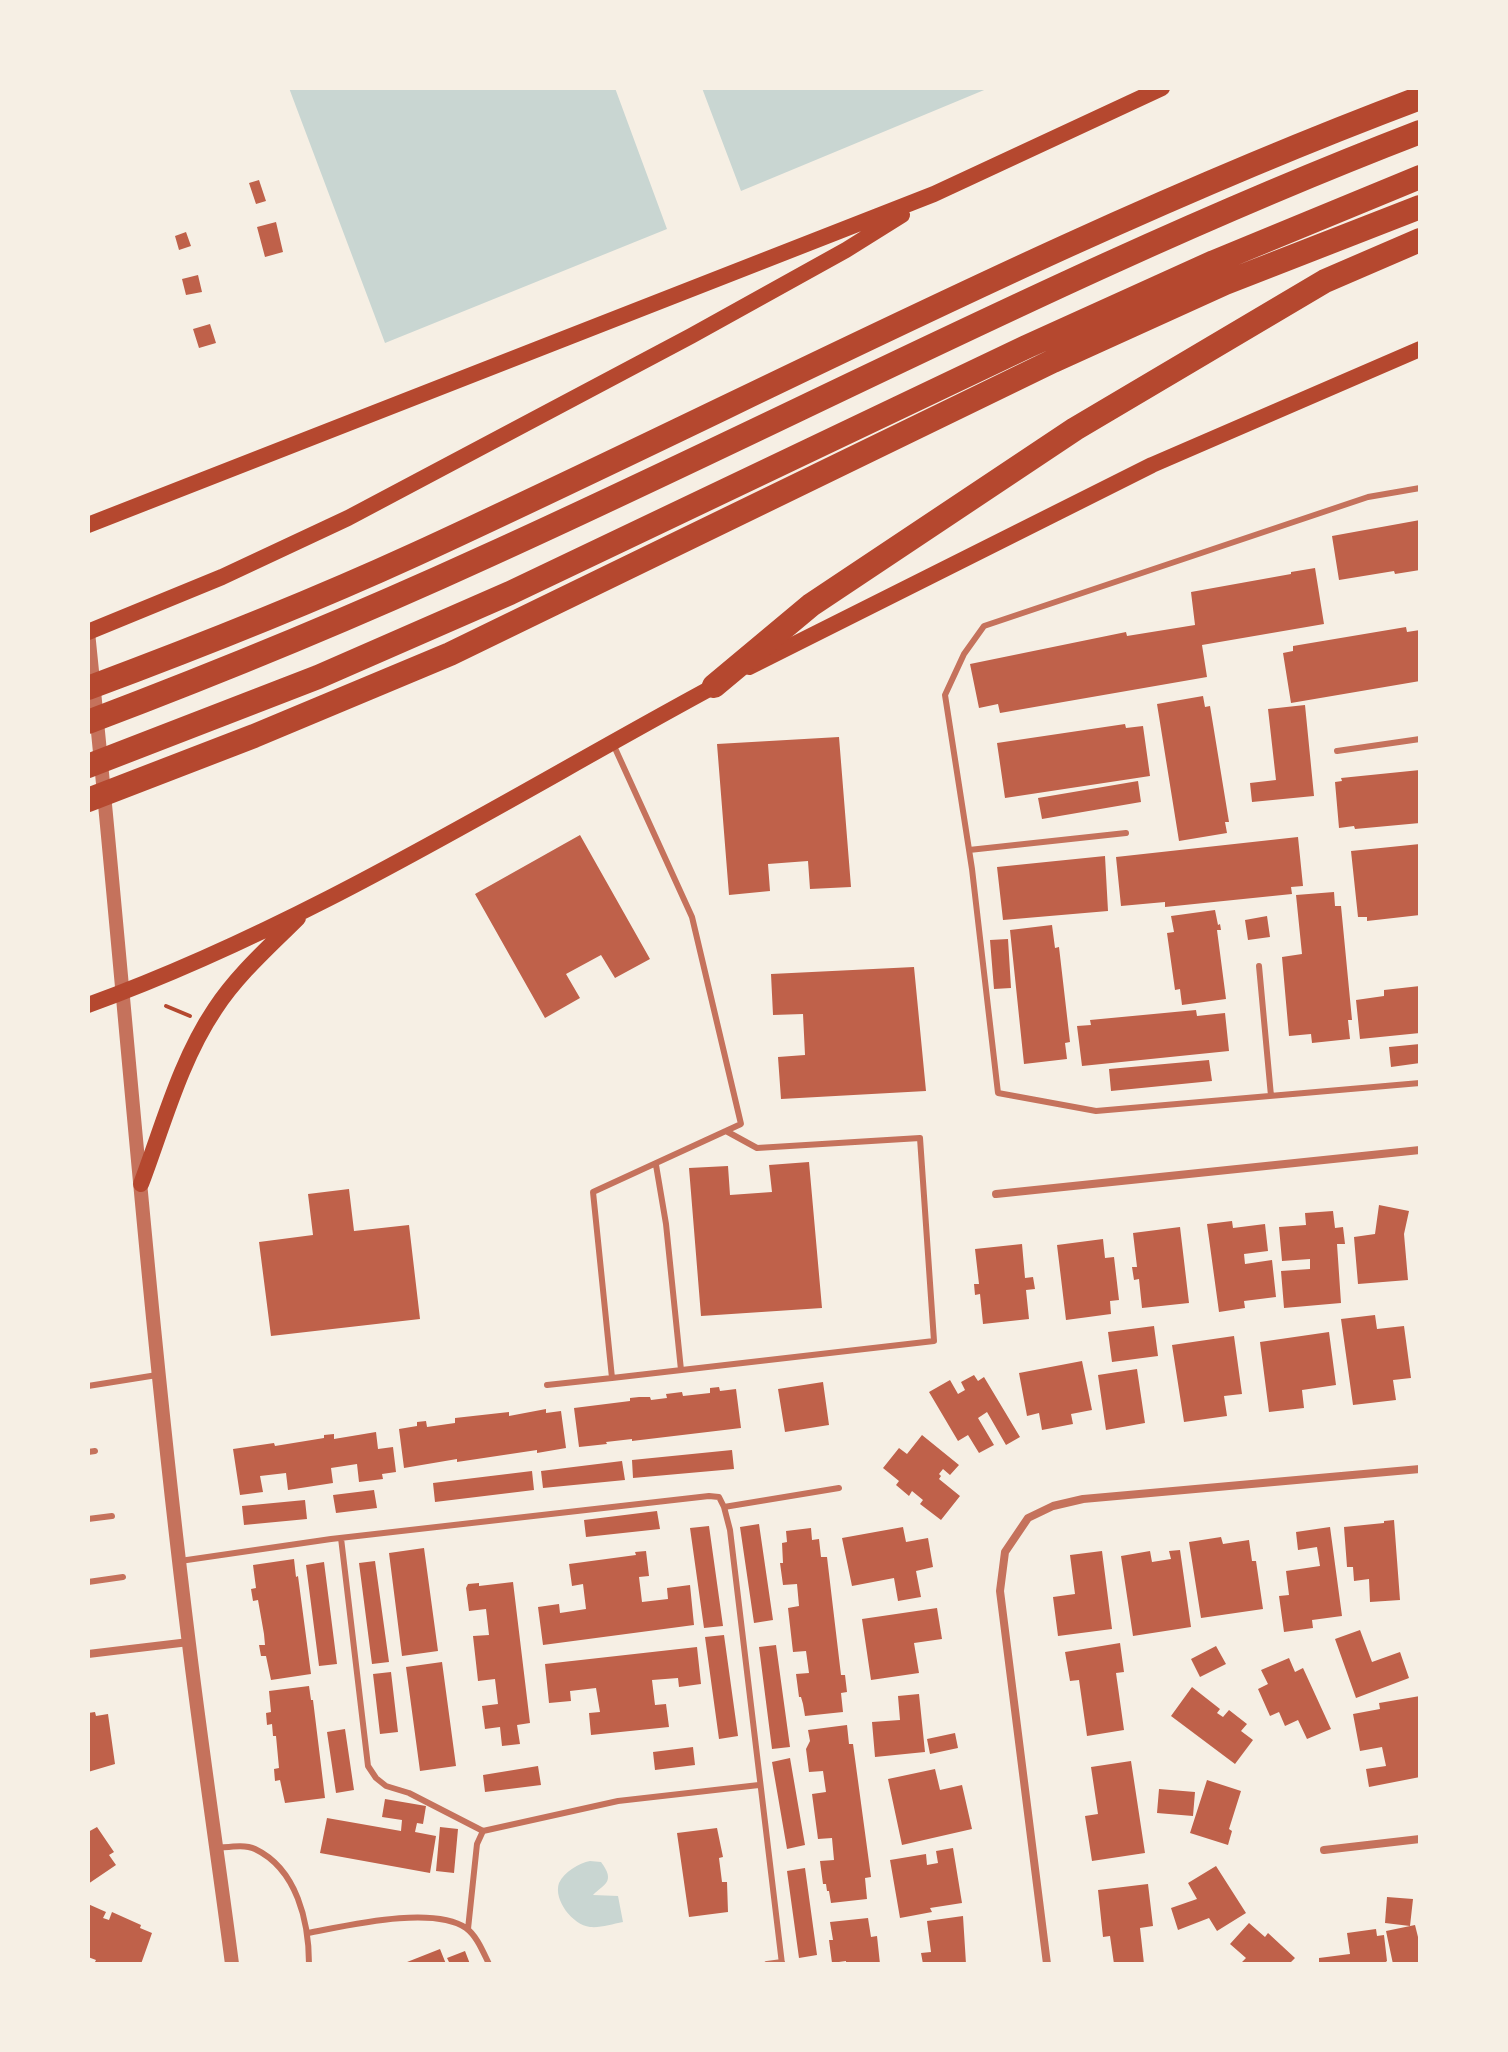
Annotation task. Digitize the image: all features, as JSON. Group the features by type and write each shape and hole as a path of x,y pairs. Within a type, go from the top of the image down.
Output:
{"highway":[{"path":"88,688 217,639 410,557 1204,185 1420,98"},
{"path":"88,722 317,632 489,555 1159,240 1420,132"},
{"path":"88,766 318,677 510,593 1040,340 1214,262 1420,177"},
{"path":"88,800 254,736 450,654 1053,361 1225,283 1420,207"},
{"path":"714,686 811,605 1075,429 1325,281 1420,240"}],"main road":[{"path":"88,525 934,194 1162,88"},
{"path":"88,632 222,577 348,518 833,258 934,194"},
{"path":"88,1005 218,952 311,906 822,628 1152,465 1420,349"},
{"path":"141,1184 180,1080 214,1009 239,976 311,906"}],"street":[{"path":"88,632 180,1561 232,1964"},
{"path":"996,1194 1420,1150"},
{"path":"1047,1964 1000,1591 1005,1552 1028,1518 1053,1506 1083,1499 1420,1469"},
{"path":"88,1654 189,1642"},
{"path":"1324,1850 1420,1839"}],"lane":[{"path":"1420,488 1368,497 984,626 964,654 945,695 969,850 998,1093 1096,1111 1420,1083"},
{"path":"1337,751 1420,739"},
{"path":"612,742 692,917 741,1124 593,1192 612,1378"},
{"path":"969,850 1126,833"},
{"path":"1259,966 1271,1096"},
{"path":"547,1385 934,1341 920,1138 757,1148 726,1131"},
{"path":"656,1165 666,1224 681,1370"},
{"path":"88,1386 161,1374"},
{"path":"724,1507 839,1488"},
{"path":"180,1561 341,1538 719,1497 730,1530 782,1963 767,1964"},
{"path":"88,1519 112,1516"},
{"path":"341,1538 368,1766 386,1786 409,1793 483,1831 618,1801 759,1785"},
{"path":"88,1582 123,1577"},
{"path":"468,1929 477,1844 483,1831"},
{"path":"217,1848 253,1848 277,1865 290,1881 303,1911 308,1933 309,1964"},
{"path":"308,1933 416,1916 468,1929 489,1964"}],"path":[{"path":"166,1006 190,1016"}],"shaded area":[{"path":"289,88 615,88 667,229 385,343"},
{"path":"702,88 989,88 741,191"},
{"path":"590,1861 601,1862 608,1874 607,1882 593,1895 618,1896 623,1922 590,1927 577,1922 562,1904 558,1890 561,1879 572,1869"}],"building":[{"path":"259,180 266,201 256,204 249,183"},
{"path":"276,222 283,252 265,257 257,227"},
{"path":"186,232 191,246 179,250 175,236"},
{"path":"198,275 202,292 186,295 182,279"},
{"path":"210,324 216,343 199,348 193,329"},
{"path":"1420,520 1420,570 1339,580 1332,536"},
{"path":"1315,568 1324,624 1202,645 1207,677 1000,713 998,704 979,708 970,664 1126,632 1127,636 1195,625 1191,592"},
{"path":"1406,627 1407,632 1420,630 1420,681 1291,703 1283,653 1293,651 1293,646"},
{"path":"1203,696 1205,707 1210,706 1229,822 1225,822 1227,833 1179,841 1157,704"},
{"path":"1305,705 1314,796 1252,802 1250,783 1276,780 1268,709"},
{"path":"1125,724 1126,728 1143,726 1150,776 1005,798 997,743"},
{"path":"839,737 851,887 810,889 808,861 768,864 770,891 729,895 717,744"},
{"path":"1420,770 1420,823 1339,828 1335,782 1342,781 1341,778"},
{"path":"1138,781 1141,802 1042,819 1038,798"},
{"path":"580,835 650,959 615,978 601,955 566,974 580,998 545,1018 475,894"},
{"path":"1298,837 1303,886 1291,887 1292,894 1165,907 1165,902 1121,906 1116,857"},
{"path":"1420,844 1420,915 1367,921 1367,917 1358,917 1351,851"},
{"path":"1105,856 1108,911 1003,920 997,867"},
{"path":"1334,892 1335,906 1341,906 1352,1020 1348,1020 1350,1039 1312,1043 1311,1034 1289,1036 1282,957 1302,954 1296,895"},
{"path":"1215,910 1221,930 1217,930 1226,999 1182,1005 1180,989 1175,990 1167,933 1174,932 1171,916"},
{"path":"1267,916 1270,937 1248,940 1245,920"},
{"path":"1052,925 1055,948 1059,947 1070,1042 1065,1043 1067,1059 1024,1064 1010,930"},
{"path":"1008,939 1011,988 994,989 990,940"},
{"path":"914,967 926,1091 781,1099 778,1057 805,1055 803,1014 773,1015 771,974"},
{"path":"1420,986 1420,1033 1360,1039 1356,1000 1384,996 1384,990"},
{"path":"1196,1010 1197,1016 1225,1013 1229,1051 1082,1066 1077,1026 1091,1025 1090,1020"},
{"path":"1420,1044 1420,1063 1391,1067 1389,1047"},
{"path":"1209,1060 1212,1081 1111,1091 1109,1069"},
{"path":"809,1162 822,1308 701,1316 689,1168 728,1166 730,1195 772,1192 769,1165"},
{"path":"349,1189 354,1231 409,1225 420,1319 271,1336 259,1242 313,1235 308,1194"},
{"path":"1379,1205 1409,1211 1404,1234 1408,1280 1358,1284 1354,1237 1375,1234"},
{"path":"1333,1211 1335,1228 1343,1227 1345,1244 1337,1244 1341,1303 1284,1308 1281,1271 1310,1269 1310,1259 1282,1261 1279,1227 1306,1225 1305,1213"},
{"path":"1232,1221 1233,1228 1265,1224 1268,1251 1244,1254 1245,1264 1272,1260 1276,1297 1244,1301 1245,1308 1219,1312 1207,1224"},
{"path":"1180,1227 1189,1303 1142,1308 1139,1279 1134,1280 1132,1267 1137,1267 1133,1233"},
{"path":"1103,1239 1105,1258 1114,1257 1119,1300 1110,1301 1111,1314 1066,1320 1057,1245"},
{"path":"1022,1244 1025,1278 1033,1277 1035,1289 1026,1290 1029,1319 983,1324 980,1294 975,1295 974,1284 979,1284 975,1249"},
{"path":"1375,1315 1377,1329 1404,1326 1411,1378 1393,1380 1396,1400 1353,1405 1341,1319"},
{"path":"1154,1326 1158,1356 1112,1362 1108,1332"},
{"path":"1329,1332 1336,1385 1302,1390 1304,1408 1269,1412 1260,1342"},
{"path":"1234,1336 1242,1394 1224,1396 1227,1416 1184,1422 1172,1345"},
{"path":"1082,1361 1092,1410 1071,1414 1073,1424 1042,1430 1039,1413 1027,1416 1019,1373"},
{"path":"1137,1369 1145,1423 1106,1430 1098,1375"},
{"path":"974,1375 978,1381 984,1377 1020,1437 1006,1445 987,1412 978,1418 994,1445 979,1453 968,1435 958,1441 929,1392 950,1380 958,1394 965,1390 961,1382"},
{"path":"823,1382 829,1425 785,1432 778,1389"},
{"path":"719,1387 720,1391 736,1389 741,1428 579,1447 574,1408 630,1401 630,1398 639,1397 650,1397 651,1400 667,1398 666,1394 682,1392 683,1396 710,1393 710,1388"},
{"path":"546,1409 546,1413 561,1411 566,1448 457,1462 457,1459 404,1468 399,1429 417,1426 417,1422 426,1421 427,1427 455,1423 455,1418 509,1412 509,1416"},
{"path":"376,1432 378,1449 393,1447 396,1472 382,1474 383,1479 359,1482 357,1464 331,1468 333,1483 288,1490 286,1473 260,1476 263,1492 240,1495 233,1449 274,1443 275,1446 324,1438 324,1435 334,1434 334,1439"},
{"path":"922,1435 959,1465 950,1475 943,1469 939,1474 939,1479 960,1496 941,1520 920,1504 923,1500 912,1491 909,1496 896,1485 899,1481 883,1468 899,1448 907,1454"},
{"path":"732,1450 734,1469 633,1478 632,1460"},
{"path":"622,1461 625,1480 543,1488 541,1471"},
{"path":"532,1471 534,1490 435,1502 433,1483"},
{"path":"374,1490 377,1508 336,1513 333,1495"},
{"path":"305,1500 307,1519 244,1525 242,1506"},
{"path":"657,1511 660,1529 586,1537 584,1520"},
{"path":"1394,1520 1400,1600 1370,1602 1369,1579 1354,1581 1353,1567 1347,1567 1344,1527"},
{"path":"759,1524 773,1620 754,1623 740,1527"},
{"path":"709,1526 723,1626 704,1628 690,1528"},
{"path":"903,1527 906,1542 928,1538 933,1567 916,1571 921,1597 898,1601 894,1578 852,1586 842,1538"},
{"path":"1330,1527 1342,1616 1312,1620 1313,1628 1284,1632 1279,1596 1289,1595 1286,1571 1320,1566 1317,1547 1298,1550 1296,1532"},
{"path":"811,1528 812,1540 819,1539 821,1557 827,1557 841,1675 845,1675 847,1692 841,1693 843,1712 805,1716 796,1674 809,1673 806,1651 793,1652 788,1608 799,1606 797,1584 783,1585 780,1563 783,1563 782,1543 787,1542 786,1531"},
{"path":"1221,1537 1223,1544 1249,1540 1252,1561 1256,1561 1263,1609 1201,1618 1189,1542"},
{"path":"424,1548 438,1651 402,1656 389,1553"},
{"path":"1180,1550 1191,1627 1133,1636 1121,1556 1150,1551 1152,1562 1171,1559 1169,1551"},
{"path":"646,1551 649,1576 639,1577 642,1602 668,1599 667,1588 690,1585 694,1625 543,1645 538,1607 559,1604 560,1613 586,1609 583,1584 572,1586 569,1564"},
{"path":"1102,1551 1112,1629 1058,1636 1053,1597 1075,1594 1070,1555"},
{"path":"294,1559 311,1674 271,1680 266,1656 261,1656 259,1645 265,1645 258,1600 253,1601 251,1589 256,1588 253,1565"},
{"path":"375,1561 389,1662 372,1664 359,1563"},
{"path":"324,1562 337,1664 319,1666 306,1565"},
{"path":"513,1582 530,1723 517,1725 520,1744 502,1746 500,1727 485,1729 482,1706 498,1704 495,1679 478,1681 473,1636 489,1635 486,1609 469,1611 466,1588 468,1584 479,1583 479,1586"},
{"path":"937,1608 942,1639 914,1643 919,1673 871,1680 862,1619"},
{"path":"1360,1630 1372,1662 1400,1652 1409,1678 1356,1698 1335,1639"},
{"path":"724,1635 738,1736 719,1739 705,1637"},
{"path":"1120,1643 1124,1672 1116,1673 1124,1730 1087,1736 1079,1680 1070,1681 1065,1652"},
{"path":"776,1645 790,1747 772,1749 759,1647"},
{"path":"1216,1646 1226,1664 1200,1677 1191,1659"},
{"path":"697,1647 701,1684 679,1687 678,1678 652,1680 655,1705 666,1704 669,1727 591,1735 589,1713 600,1712 596,1688 570,1691 571,1701 549,1703 545,1664"},
{"path":"1289,1658 1295,1672 1303,1668 1331,1729 1307,1739 1298,1720 1285,1726 1279,1712 1270,1716 1258,1689 1268,1684 1261,1670"},
{"path":"442,1662 456,1766 420,1771 406,1667"},
{"path":"391,1672 398,1732 380,1734 373,1674"},
{"path":"309,1686 325,1798 285,1803 280,1780 275,1781 274,1769 279,1768 276,1736 273,1736 272,1724 267,1725 266,1713 271,1712 269,1691"},
{"path":"1192,1687 1220,1709 1217,1713 1223,1717 1229,1710 1247,1724 1241,1731 1253,1740 1235,1764 1171,1716"},
{"path":"919,1694 925,1752 875,1757 872,1722 900,1720 898,1696"},
{"path":"1420,1696 1420,1777 1369,1787 1366,1769 1386,1766 1382,1747 1360,1751 1353,1714 1380,1709 1379,1703"},
{"path":"95,1712 96,1716 108,1714 115,1764 88,1772 88,1713"},
{"path":"847,1725 849,1744 853,1744 871,1877 865,1878 867,1899 831,1903 829,1891 823,1884 820,1861 834,1860 832,1838 818,1839 812,1794 826,1792 823,1771 809,1772 806,1749 810,1741 808,1730"},
{"path":"345,1729 354,1790 336,1793 327,1732"},
{"path":"955,1733 958,1748 930,1754 927,1739"},
{"path":"693,1747 695,1765 655,1770 653,1752"},
{"path":"790,1758 805,1845 787,1849 772,1762"},
{"path":"1131,1761 1145,1853 1092,1861 1085,1816 1098,1814 1091,1767"},
{"path":"538,1766 541,1785 485,1792 483,1775"},
{"path":"935,1769 940,1790 962,1785 972,1829 902,1845 888,1779"},
{"path":"1207,1780 1241,1791 1229,1829 1232,1831 1228,1845 1190,1833"},
{"path":"1159,1789 1195,1792 1193,1816 1157,1813"},
{"path":"385,1799 426,1806 423,1824 417,1823 415,1832 436,1836 430,1873 320,1853 327,1818 401,1831 402,1820 382,1817"},
{"path":"97,1827 114,1852 109,1855 116,1865 88,1884 88,1832"},
{"path":"440,1827 458,1829 454,1873 436,1871"},
{"path":"717,1828 723,1857 719,1858 722,1882 727,1882 728,1912 689,1917 677,1833"},
{"path":"953,1848 962,1903 930,1908 932,1912 900,1918 890,1860 926,1854 927,1865 938,1863 936,1851"},
{"path":"1216,1866 1246,1913 1217,1931 1209,1918 1178,1930 1171,1908 1197,1899 1188,1883"},
{"path":"805,1868 817,1955 799,1958 787,1871"},
{"path":"1148,1884 1153,1926 1140,1928 1144,1964 1114,1964 1110,1936 1103,1937 1098,1890"},
{"path":"1387,1897 1413,1899 1410,1926 1385,1923"},
{"path":"88,1904 106,1912 103,1918 109,1920 112,1912 152,1933 141,1964 94,1964 96,1960 88,1957"},
{"path":"963,1916 966,1964 923,1964 921,1953 931,1952 927,1921"},
{"path":"868,1918 871,1937 877,1936 880,1964 832,1963 830,1922"},
{"path":"1249,1923 1265,1937 1268,1933 1295,1958 1289,1964 1240,1964 1246,1958 1230,1944"},
{"path":"1415,1925 1420,1945 1420,1964 1393,1964 1386,1931"},
{"path":"1376,1929 1377,1936 1384,1935 1387,1961 1383,1964 1319,1964 1319,1958 1350,1954 1347,1933"},
{"path":"440,1949 446,1964 402,1964"},
{"path":"465,1951 470,1964 450,1964 447,1958"}]}
